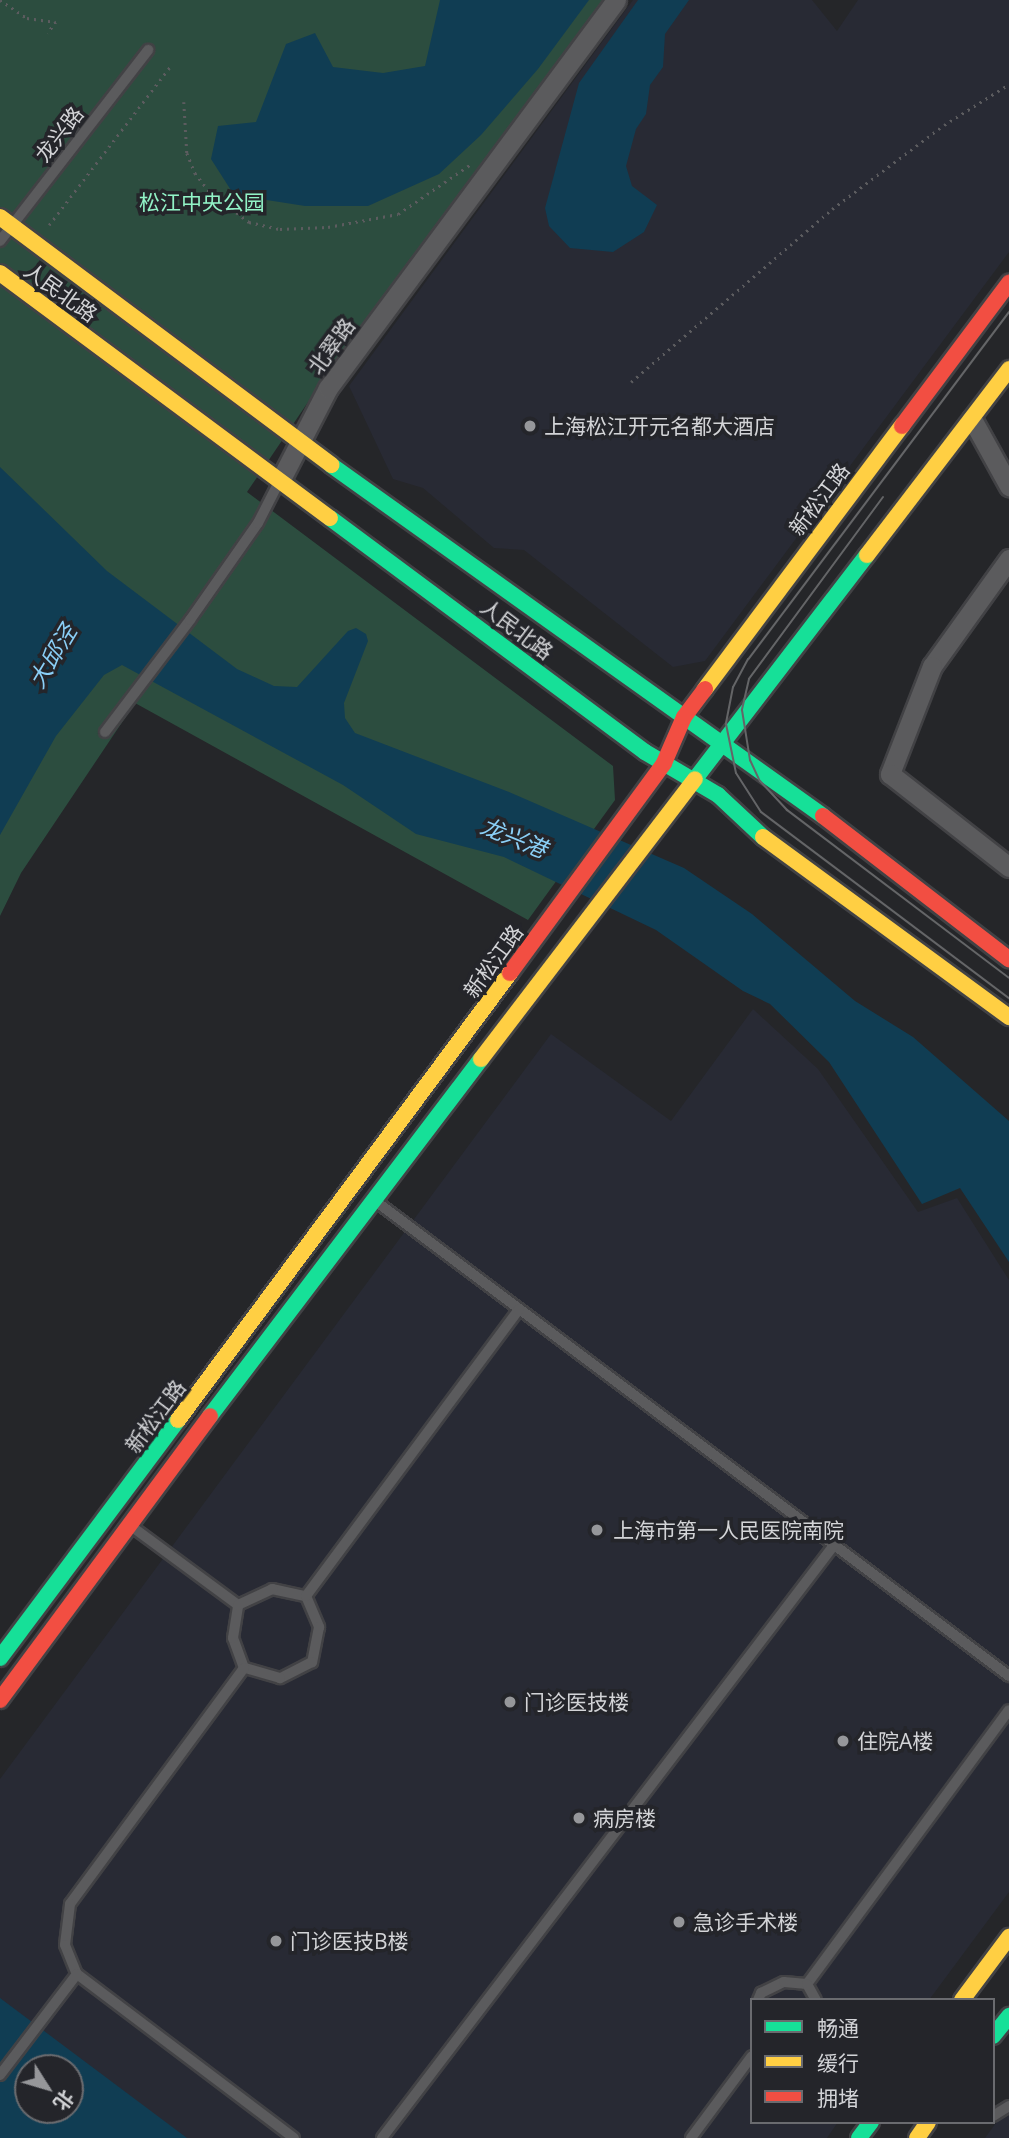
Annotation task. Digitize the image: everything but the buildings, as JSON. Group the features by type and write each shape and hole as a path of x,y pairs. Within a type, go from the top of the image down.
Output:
{"main road":[{"name":"人民北路","path":"6,222 301,444 725,744 1009,959"},
{"name":"人民北路","path":"0,273 664,763 694,781 1009,1017"},
{"name":"新松江路","path":"0,1658 566,897 664,763 684,717 1009,283"},
{"name":"新松江路","path":"0,1700 594,908 725,744 1009,369"},
{"path":"963,1998 1009,1937"},
{"path":"995,2034 1009,2016"}],"street":[{"name":"北翠路","path":"281,479 328,388 617,0"},
{"path":"972,419 1009,485"},
{"path":"1009,559 993,575 932,666 890,774 1009,867"}],"lane":[{"name":"龙兴路","path":"0,241 6,222 148,50"},
{"name":"北翠路","path":"105,732 190,620 258,523 281,479"},
{"path":"373,1200 1009,1676"},
{"path":"306,1596 519,1309"},
{"path":"129,1525 238,1605"},
{"path":"382,2138 834,1545"},
{"path":"238,1605 272,1589 306,1596"},
{"path":"244,1668 280,1678 312,1662 319,1627 306,1596"},
{"path":"238,1605 233,1638 244,1668"},
{"path":"244,1668 70,1904 65,1945 77,1974 294,2138"},
{"path":"807,1984 1009,1710"},
{"path":"0,2075 77,1974"},
{"path":"759,1998 761,1993 783,1982 807,1984"},
{"path":"807,1984 815,1998"},
{"path":"691,2138 750,2059"}],"path":[{"path":"0,0 27,18 56,22 48,33"},
{"path":"35,243 170,67"},
{"path":"631,382 832,209 943,125 1009,84"},
{"path":"184,102 187,153 209,191 249,222 281,229 355,225 398,214 476,161"}],"shaded area":[{"path":"633,0 812,0 837,31 858,0 1009,0 1009,252 705,661 673,667 524,550 494,548 423,488 393,479 349,386"},
{"name":"上海市第一人民医院南院","path":"753,1009 818,1069 918,1212 957,1198 1009,1280 1009,1892 930,1998 750,1998 750,2124 837,2124 827,2138 0,2138 0,1779 551,1034 671,1121"},
{"path":"1009,2105 1009,2138 985,2138"}],"green space":[{"name":"松江中央公园","path":"0,0 603,0 338,358 247,492 613,766 615,800 528,920 135,703 21,873 0,916"}],"water":[{"path":"440,0 589,0 538,69 481,135 439,174 368,206 305,206 234,195 211,159 218,126 256,122 286,44 315,33 333,67 383,73 425,66"},
{"path":"638,0 689,0 665,34 663,67 650,85 646,114 636,129 626,166 632,186 657,205 644,232 613,252 570,248 549,226 545,208 579,83"},
{"path":"0,467 107,571 237,669 274,686 297,687 348,631 356,628 366,634 368,641 344,703 345,718 355,733 509,792 684,868 752,914 855,1001 913,1037 1009,1121 1009,1262 960,1188 922,1204 829,1062 770,1004 743,991 656,930 504,857 416,834 343,785 122,665 104,675 56,736 0,835"},
{"path":"0,1998 75,2054 14,2054 14,2124 84,2124 84,2061 187,2138 0,2138"}],"tram line":[{"path":"1009,312 748,659 733,687 726,724 736,773 761,812 1009,998"},
{"path":"883,497 749,679 742,710 750,760 760,781 787,810 1009,978"}],"traffic: fast":[{"path":"331,465 823,816"},
{"path":"330,518 645,752 718,795 763,837"},
{"path":"695,779 867,555"},
{"path":"210,1416 481,1059"},
{"path":"0,1658 178,1420"},
{"path":"995,2034 1009,2016"},
{"path":"859,2138 870,2124"}],"traffic: slow":[{"path":"0,217 331,465"},
{"path":"0,273 330,518"},
{"path":"867,555 1009,369"},
{"path":"705,689 902,426"},
{"path":"481,1059 695,779"},
{"path":"763,837 1009,1017"},
{"path":"178,1420 510,973"},
{"path":"963,1998 1009,1937"},
{"path":"917,2138 927,2124"}],"traffic: jam":[{"path":"902,426 1009,283"},
{"path":"510,973 664,763 684,717 705,689"},
{"path":"823,816 1009,959"},
{"path":"0,1700 210,1416"}],"place":[{"name":"上海松江开元名都大酒店","path":"530,426"},
{"name":"上海市第一人民医院南院","path":"597,1530"},
{"name":"门诊医技楼","path":"510,1702"},
{"name":"住院A楼","path":"843,1741"},
{"name":"病房楼","path":"579,1818"},
{"name":"急诊手术楼","path":"679,1922"},
{"name":"门诊医技B楼","path":"276,1941"}],"water label":[{"name":"大邱泾","path":"52,656"},
{"name":"龙兴港","path":"514,837"}]}
